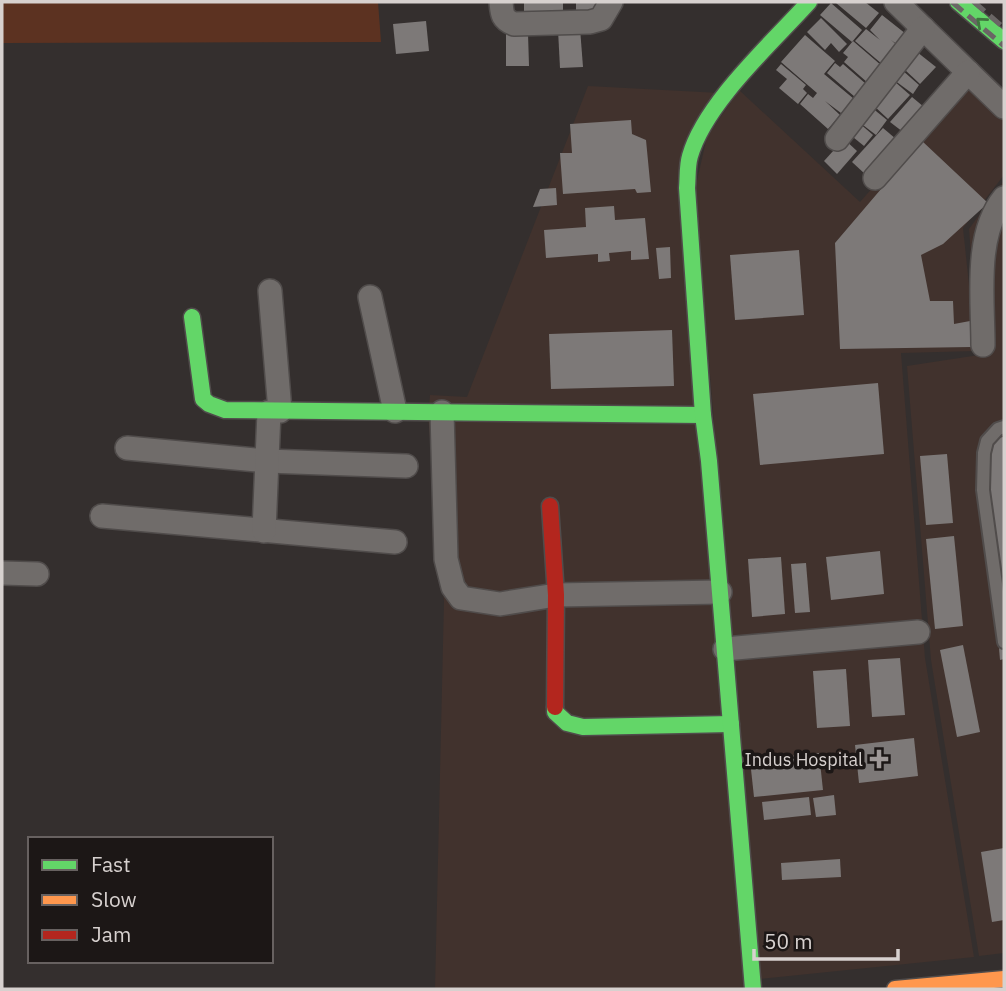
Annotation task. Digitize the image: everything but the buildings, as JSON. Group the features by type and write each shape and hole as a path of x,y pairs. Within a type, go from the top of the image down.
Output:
{"street":[{"path":"501,2 502,15 514,24 590,22 601,19 611,2"},
{"path":"753,989 703,415 687,188 690,156 699,134 722,100 809,2"},
{"path":"896,2 1004,107"},
{"path":"958,2 1004,41"},
{"path":"837,139 923,28"},
{"path":"875,178 968,72"},
{"path":"983,345 984,245 989,223 1004,198"},
{"path":"264,531 267,461 274,411 270,291"},
{"path":"370,298 395,411"},
{"path":"192,317 203,400 218,409 703,415"},
{"path":"442,412 446,559 453,587 461,598 500,604 556,595 720,592"},
{"path":"127,448 267,461 406,466"},
{"path":"550,506 556,595 555,712 560,720 570,726 583,727 731,724"},
{"path":"102,516 395,542"},
{"path":"2,573 37,573"},
{"path":"724,649 918,632"},
{"path":"895,989 1004,979"}],"lane":[{"path":"1004,427 998,429 988,441 984,453 983,490 1004,642"}],"shaded area":[{"path":"2,2 378,2 381,42 2,43"},
{"path":"968,79 1004,112 1004,175 963,228 976,351 901,353 925,658 974,957 759,979 695,189 707,137 739,90 860,202"},
{"path":"588,86 720,93 693,132 745,989 435,989 444,601 428,416 430,395 467,397"},
{"path":"1004,181 1004,953 979,956 931,660 907,366 979,355 969,229"}],"railway":[{"path":"952,2 1004,46"},
{"path":"974,2 1004,28"}],"traffic: fast":[{"path":"753,989 703,415 687,188 690,156 710,115 741,74 809,2"},
{"path":"958,2 1004,41"},
{"path":"192,317 203,399 225,410 703,415"},
{"path":"555,707 555,712 567,723 583,727 731,724"}],"traffic: slow":[{"path":"895,989 1004,979"}],"traffic: jam":[{"path":"550,506 556,595 555,707"}],"place":[{"name":"Indus Hospital","path":"879,759"}]}
